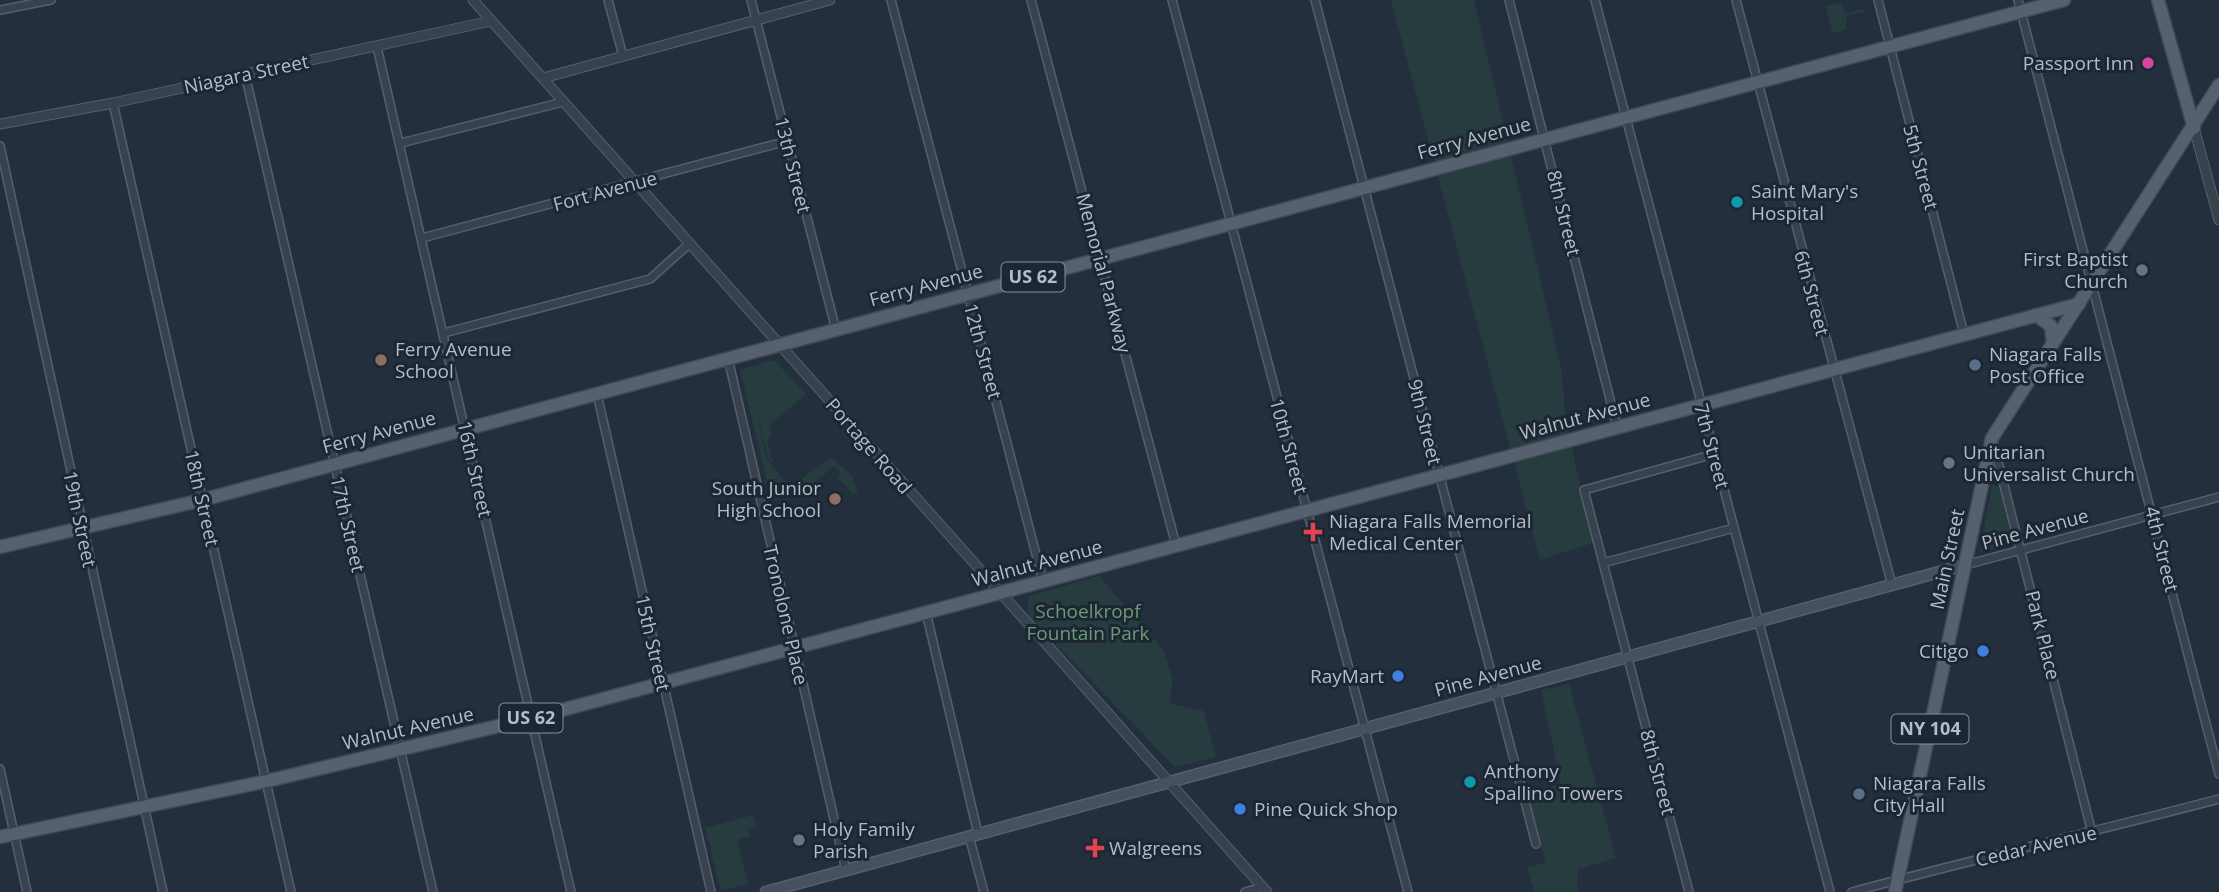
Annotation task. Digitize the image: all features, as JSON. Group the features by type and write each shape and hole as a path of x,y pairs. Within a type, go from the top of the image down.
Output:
{"main road":[{"name":"Ferry Avenue","path":"0,547 202,500 1890,47 2019,6 2064,0"},
{"path":"2158,0 2194,128"},
{"name":"Main Street","path":"1897,886 1992,438 2194,128 2219,85"},
{"name":"Walnut Avenue","path":"0,837 267,781 531,718 2079,304"},
{"path":"2036,315 2051,326 2053,342"},
{"name":"Pine Avenue","path":"766,892 1965,565"}],"street":[{"path":"0,10 51,0"},
{"name":"Portage Road","path":"472,0 1264,890"},
{"path":"608,0 623,56"},
{"name":"13th Street","path":"751,0 836,330"},
{"path":"543,78 830,0"},
{"name":"12th Street","path":"891,0 1043,581"},
{"name":"Memorial Parkway","path":"1031,0 1176,545"},
{"name":"10th Street","path":"1172,0 1408,892"},
{"name":"9th Street","path":"1315,0 1536,844"},
{"name":"8th Street","path":"1508,0 1546,139 1617,427"},
{"name":"7th Street","path":"1595,0 1714,454 1761,621 1830,892"},
{"name":"6th Street","path":"1736,0 1832,370 1892,585"},
{"name":"5th Street","path":"1878,0 1964,334"},
{"name":"4th Street","path":"2019,6 2154,515 2219,774"},
{"name":"Niagara Street","path":"0,124 113,103 491,21"},
{"name":"16th Street","path":"377,47 467,429 571,892"},
{"name":"17th Street","path":"245,74 433,892"},
{"path":"401,143 564,102"},
{"name":"18th Street","path":"113,103 291,892"},
{"path":"2194,128 2219,220"},
{"name":"Fort Avenue","path":"422,238 787,141"},
{"name":"19th Street","path":"0,146 163,892"},
{"path":"444,333 650,279 689,244"},
{"name":"Tronolone Place","path":"728,358 846,871"},
{"name":"15th Street","path":"597,394 711,892"},
{"name":"Park Place","path":"1992,438 2092,833"},
{"name":"8th Street","path":"1689,892 1584,490 1714,454"},
{"name":"Pine Avenue","path":"1965,565 2219,498"},
{"path":"1604,563 1734,528"},
{"path":"926,612 984,892"},
{"path":"0,769 27,892"},
{"name":"Cedar Avenue","path":"1853,892 1897,886 2029,844 2092,833 2219,800"},
{"path":"1245,892 1264,890"}],"green space":[{"path":"1391,0 1474,0 1561,367 1566,421 1593,543 1540,560"},
{"path":"1841,2 1845,14 1863,9 1864,12 1847,16 1846,28 1850,28 1832,33 1826,6"},
{"path":"774,360 806,394 769,426 772,433 767,441 773,464 767,456 756,408 766,458 791,488 771,497 740,370"},
{"path":"831,457 852,476 858,493 853,494 837,477 841,473 834,466 801,494 798,488 800,480"},
{"path":"1992,485 1999,487 2013,544 1980,552"},
{"name":"Schoelkropf Fountain Park","path":"1099,576 1164,651 1173,681 1169,703 1204,711 1216,757 1175,767 1027,614 1029,596"},
{"path":"1569,684 1616,858 1578,869 1577,892 1534,892 1527,867 1546,863 1526,794 1561,784 1541,690"},
{"path":"753,815 757,827 748,829 750,836 737,840 748,884 721,891 705,828"}],"place":[{"name":"Passport Inn","path":"2148,63"},
{"name":"Saint Mary's Hospital","path":"1737,202"},
{"name":"First Baptist Church","path":"2142,270"},
{"name":"Ferry Avenue School","path":"381,360"},
{"name":"Niagara Falls Post Office","path":"1975,365"},
{"name":"Unitarian Universalist Church","path":"1949,463"},
{"name":"South Junior High School","path":"835,499"},
{"name":"Niagara Falls Memorial Medical Center","path":"1313,532"},
{"name":"Citigo","path":"1983,651"},
{"name":"RayMart","path":"1398,676"},
{"name":"Anthony Spallino Towers","path":"1470,782"},
{"name":"Niagara Falls City Hall","path":"1859,794"},
{"name":"Pine Quick Shop","path":"1240,809"},
{"name":"Holy Family Parish","path":"799,840"},
{"name":"Walgreens","path":"1095,848"}]}
